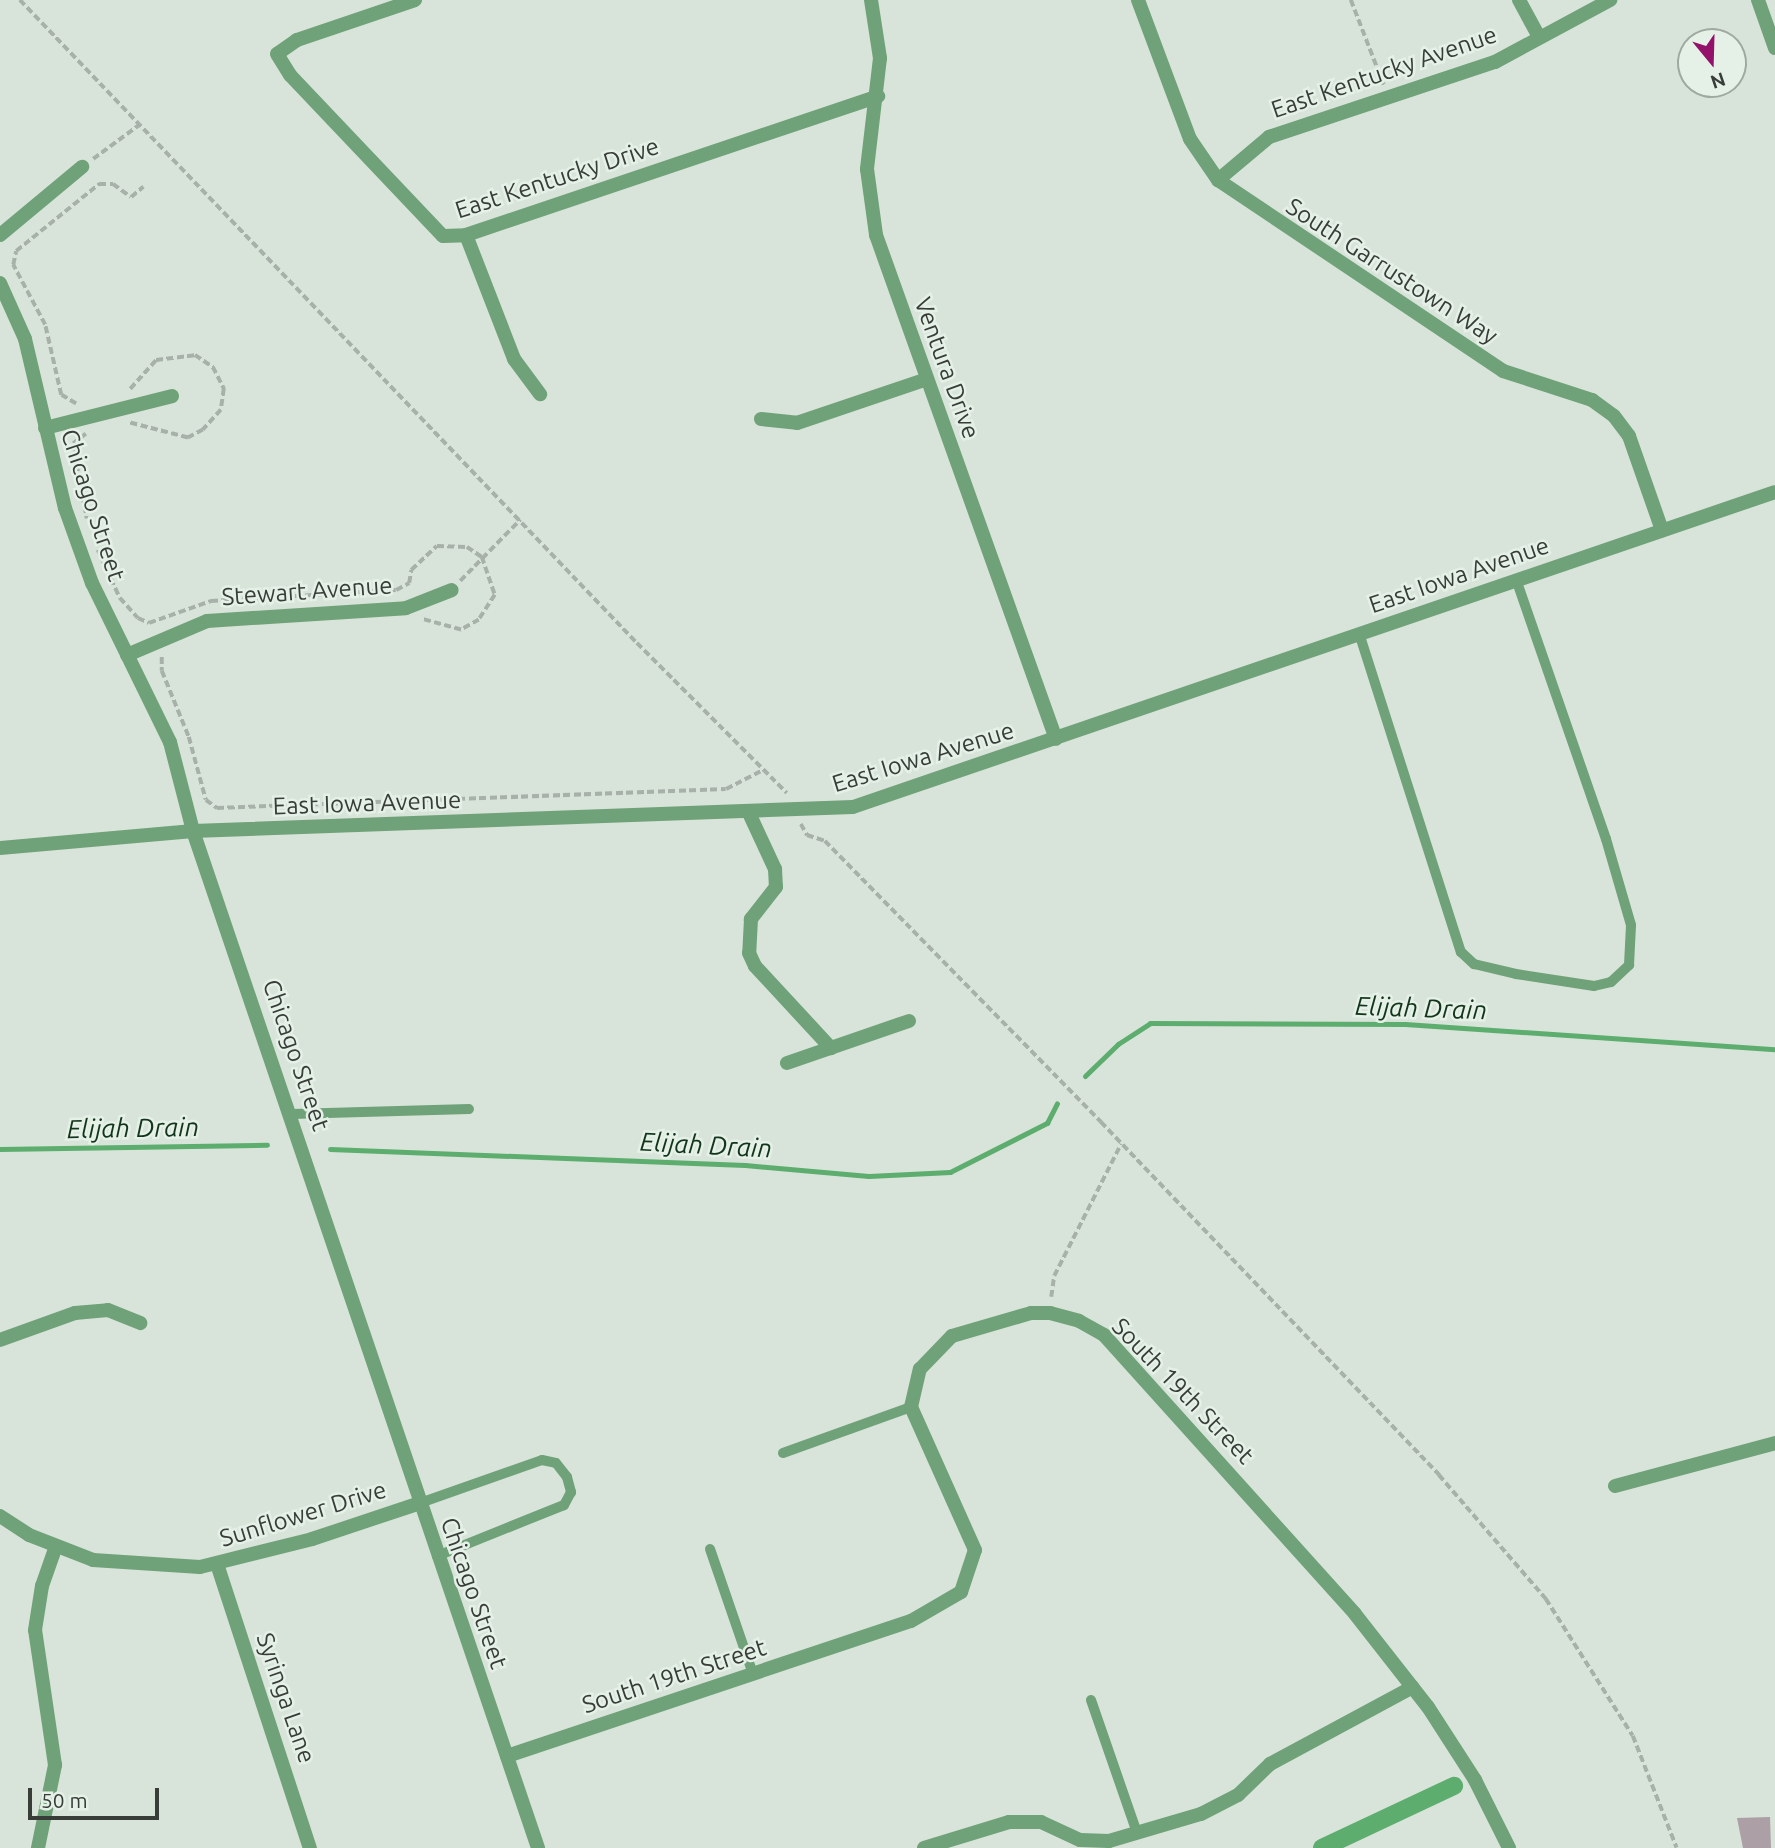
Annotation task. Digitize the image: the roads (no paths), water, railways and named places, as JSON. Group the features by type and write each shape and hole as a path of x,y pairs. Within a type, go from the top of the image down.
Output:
{"street":[{"name":"East Kentucky Drive","path":"415,0 297,40 277,54 289,75 443,236 466,235 878,96"},
{"name":"Ventura Drive","path":"871,0 880,58 878,96 867,169 869,205 927,379 1056,739"},
{"name":"South Garrustown Way","path":"1138,0 1190,139 1218,180 1503,371 1592,400 1614,415 1629,436 1662,530"},
{"path":"1519,0 1539,37"},
{"name":"East Kentucky Avenue","path":"1218,180 1269,137 1495,62 1610,0"},
{"path":"1758,0 1775,48"},
{"path":"0,235 82,167"},
{"path":"466,235 514,359 540,394"},
{"name":"Chicago Street","path":"0,283 24,339 65,508 92,583 170,742 193,831 292,1114 419,1503 538,1848"},
{"path":"761,419 797,423 927,379"},
{"path":"45,428 172,396"},
{"name":"East Iowa Avenue","path":"0,848 193,831 749,813 853,807 1775,492"},
{"name":"Stewart Avenue","path":"127,655 207,621 406,608 452,590"},
{"path":"749,813 775,869 776,887 751,919 749,953 755,966 831,1048"},
{"path":"787,1063 909,1021"},
{"path":"0,1340 75,1313 108,1310 141,1323"},
{"name":"South 19th Street","path":"507,1756 911,1621 961,1592 975,1550 911,1407 920,1369 952,1336 1031,1313 1050,1313 1079,1321 1104,1335 1355,1614 1413,1687 1475,1780 1509,1848"},
{"path":"1615,1486 1775,1443"},
{"name":"Sunflower Drive","path":"0,1516 57,1546 93,1560 148,1567 217,1564 312,1539 419,1503"},
{"path":"38,1848 55,1765 35,1630 42,1586 57,1546"},
{"name":"Syringa Lane","path":"217,1564 310,1848"},
{"path":"925,1848 1009,1822 1041,1822 1074,1843 1109,1841 1201,1814 1238,1795 1270,1764 1413,1687"}],"lane":[{"path":"1359,634 1461,952 1474,964 1516,974 1594,986 1611,982 1629,965 1631,925 1606,839 1516,579"},
{"path":"292,1114 469,1109"},
{"path":"783,1453 911,1407"},
{"path":"419,1503 542,1460 556,1463 567,1477 571,1492 564,1505 438,1556"},
{"path":"709,1549 753,1674"},
{"path":"1091,1700 1137,1833"}],"waterway":[{"name":"Elijah Drain","path":"1085,1076 1118,1044 1150,1023 1405,1024 1775,1049"},
{"name":"Elijah Drain","path":"330,1149 745,1165 869,1176 950,1172 1047,1123 1057,1103"},
{"name":"Elijah Drain","path":"0,1149 267,1145"},
{"path":"1322,1848 1454,1786"}]}
